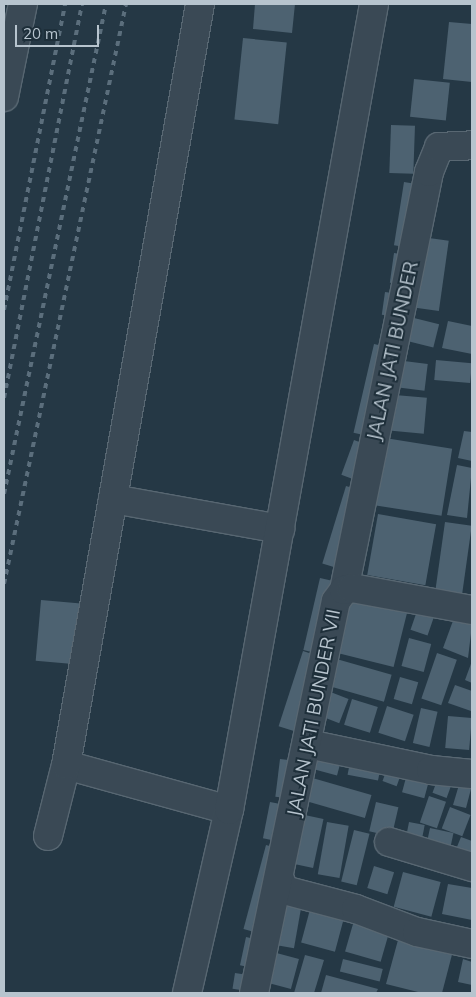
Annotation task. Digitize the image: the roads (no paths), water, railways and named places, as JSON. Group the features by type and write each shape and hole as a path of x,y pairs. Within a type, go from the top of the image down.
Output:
{"street":[{"path":"4,97 24,4"},
{"path":"48,836 66,765 200,4"},
{"path":"187,993 229,810 374,4"},
{"name":"JALAN JATI BUNDER","path":"344,590 429,172 439,147 448,144 472,145"},
{"path":"113,499 280,529"},
{"name":"JALAN JATI BUNDER VII","path":"254,993 308,744 336,601 344,590 365,589 472,610"},
{"path":"308,744 431,770 472,774"},
{"path":"66,765 229,810"},
{"path":"389,842 472,867"},
{"path":"279,877 284,890 356,909 417,932 472,944"}],"railway":[{"path":"4,310 65,4"},
{"path":"4,398 82,4"},
{"path":"4,494 106,4"},
{"path":"4,584 126,4"}]}
